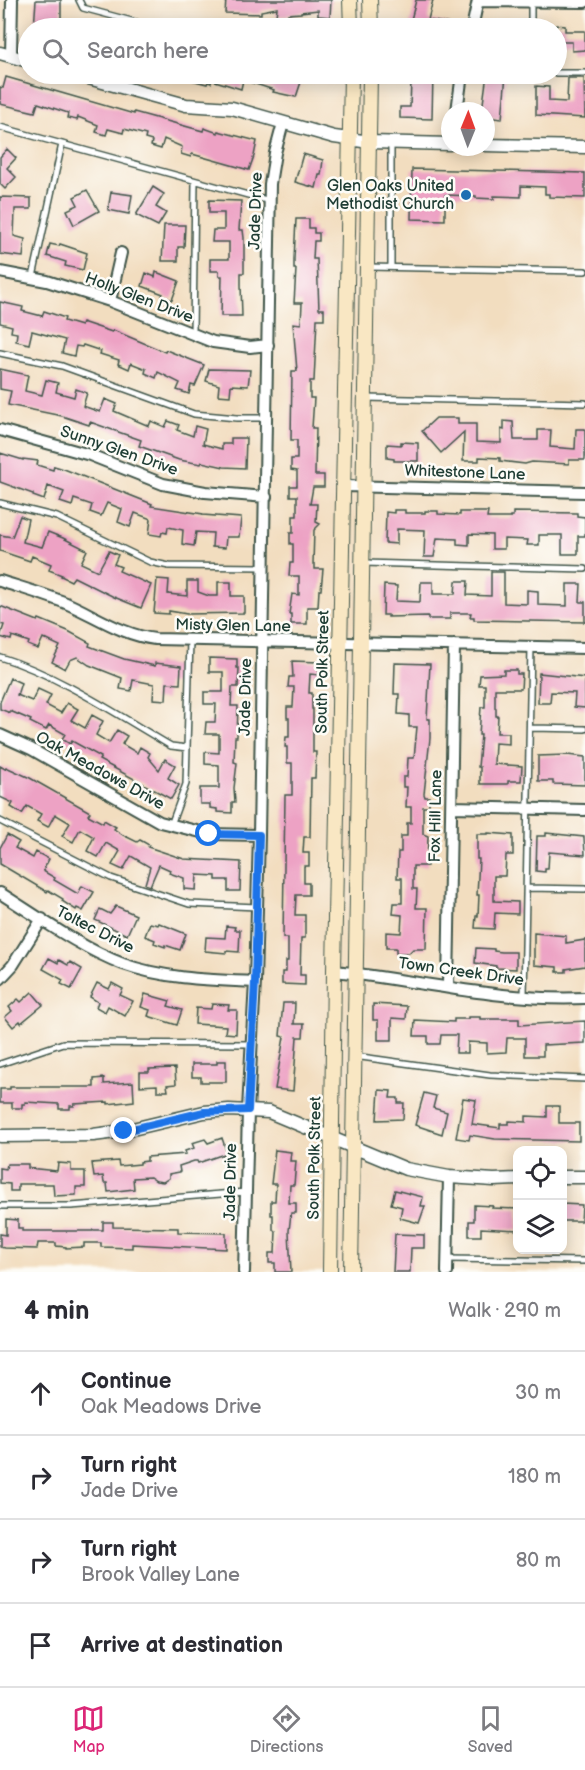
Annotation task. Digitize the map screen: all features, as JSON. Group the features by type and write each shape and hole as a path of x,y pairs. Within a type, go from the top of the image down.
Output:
{"main road":[{"path":"350,0 351,18"},
{"path":"370,0 371,18"},
{"name":"South Polk Street","path":"330,1272 351,84"},
{"path":"351,1272 370,84"},
{"path":"347,267 368,267"}],"street":[{"path":"5,54 12,0"},
{"path":"474,18 478,0 585,2"},
{"path":"110,84 186,105 223,107 351,140 441,144"},
{"path":"459,102 461,84"},
{"name":"Jade Drive","path":"244,1272 259,835 270,201 275,153 283,123"},
{"path":"495,145 585,147"},
{"path":"110,300 121,253"},
{"name":"Holly Glen Drive","path":"0,272 33,278 110,300 213,342 250,347 268,345"},
{"name":"Sunny Glen Drive","path":"0,430 90,455 163,484 205,492 266,497"},
{"name":"Whitestone Lane","path":"344,486 585,492"},
{"name":"Misty Glen Lane","path":"0,581 64,603 140,637 262,642 585,648"},
{"name":"Fox Hill Lane","path":"448,987 454,645"},
{"name":"Oak Meadows Drive","path":"0,735 31,749 160,822 209,834 259,835"},
{"path":"452,807 585,810"},
{"name":"Toltec Drive","path":"0,893 77,941 125,964 187,978 255,982"},
{"path":"0,979 13,965 42,919"},
{"name":"Town Creek Drive","path":"334,971 485,993 558,999 585,998"},
{"path":"0,1136 93,1135 124,1131 204,1112 248,1110 269,1112 406,1169 449,1178 513,1179"},
{"path":"567,1177 585,1177"},
{"path":"447,1272 449,1178"}],"lane":[{"path":"79,0 83,8 120,18"},
{"path":"531,1 531,18"},
{"path":"567,73 585,73"},
{"path":"0,127 270,201"},
{"path":"391,267 392,142"},
{"path":"33,278 62,144"},
{"path":"193,334 195,182"},
{"path":"368,267 585,271"},
{"path":"0,352 80,372 194,414 267,418"},
{"path":"366,398 585,403"},
{"path":"0,503 57,517 150,562 169,566 263,567"},
{"path":"364,563 585,569"},
{"path":"171,825 186,784 190,640"},
{"path":"524,996 528,888 531,647"},
{"path":"0,657 62,684 171,746 188,748"},
{"path":"531,728 585,729"},
{"path":"0,821 111,878 189,904 257,907"},
{"path":"528,888 585,890"},
{"path":"0,1064 63,1043 251,1044"},
{"path":"354,1056 490,1075 585,1079"},
{"path":"0,1206 71,1206 246,1192"},
{"path":"447,1259 585,1261"}],"building":[{"path":"36,0 61,0 61,18 35,18"},
{"path":"226,0 331,0 330,17 318,16 318,10 276,16 277,8 261,11 261,14 225,13"},
{"path":"416,0 433,0 428,18 412,18"},
{"path":"567,31 585,31 585,50 572,51 572,42 567,42"},
{"path":"6,77 18,80 18,84 30,84 134,114 134,112 203,131 204,128 257,141 254,156 249,170 192,154 191,157 181,154 182,147 164,139 161,149 151,146 152,141 145,139 146,135 124,129 123,133 108,129 106,135 96,132 98,125 78,117 77,120 67,118 68,113 38,103 35,112 0,104 0,87 3,88"},
{"path":"568,78 584,78 585,118 536,115 536,86 549,87 549,101 567,102"},
{"path":"225,84 242,84 241,89"},
{"path":"255,84 300,84 296,97 273,92 274,90"},
{"path":"411,84 433,84 432,119 400,118 400,107 410,107"},
{"path":"486,84 505,84 502,119 495,118 495,102 483,102"},
{"path":"7,149 16,158 7,168 16,177 5,189 0,184 0,157"},
{"path":"303,154 323,160 316,188 295,182"},
{"name":"Glen Oaks United Methodist Church","path":"412,169 585,173 585,198 549,197 549,194 545,194 545,187 521,186 521,197 494,196 494,199 445,195 445,220 411,219"},
{"path":"153,187 164,194 156,207 166,213 158,226 136,215"},
{"path":"87,190 99,211 74,225 67,210 78,205 74,197"},
{"path":"111,192 132,195 129,214 108,210"},
{"path":"0,197 31,198 31,209 15,209 14,236 25,239 23,257 0,254"},
{"path":"209,200 241,201 239,230 243,230 244,238 244,273 241,273 242,316 221,316 222,276 219,276 219,271 210,271 210,259 229,259 229,242 212,242 213,230 224,230 224,213 209,213"},
{"path":"296,219 309,219 309,228 314,228 314,233 319,233 319,241 314,241 313,259 317,259 319,309 324,309 324,319 317,319 314,381 310,381 310,398 314,398 312,428 316,428 315,475 324,475 324,487 313,487 310,504 317,504 316,522 320,524 314,530 313,564 315,564 315,569 323,569 318,607 307,607 307,624 291,624 291,614 289,614 292,594 299,595 299,576 289,576 290,563 293,563 293,544 290,544 290,533 293,533 293,516 297,516 297,496 290,496 290,486 297,486 297,471 291,470 291,459 297,459 297,440 291,440 292,371 297,371 293,323 301,324 302,303 294,303"},
{"path":"164,225 185,225 184,247 178,247 178,261 162,261"},
{"path":"50,244 59,246 60,244 87,253 83,270 65,266 66,262 47,256"},
{"path":"156,272 179,281 172,300 142,286 146,273 155,277"},
{"path":"0,302 23,307 22,311 42,316 44,311 81,326 82,322 112,332 113,330 165,352 166,350 204,365 195,386 191,385 189,394 177,390 180,383 158,372 156,378 145,373 146,369 131,363 129,369 118,364 119,360 83,345 82,347 76,346 74,356 62,353 65,340 32,331 29,344 16,341 17,333 11,332 12,326 0,323"},
{"path":"0,369 28,375 25,391 42,395 46,380 58,383 56,392 74,397 76,389 87,393 83,406 100,412 105,399 117,404 114,411 149,426 151,421 165,427 168,421 179,425 177,430 193,436 195,426 206,429 203,444 222,449 222,444 231,444 231,438 246,438 245,468 179,460 139,446 141,440 90,422 89,425 62,416 8,405 11,391 0,389"},
{"path":"209,369 250,370 248,386 231,385 230,396 218,395 219,385 206,381"},
{"path":"436,418 458,418 458,424 476,424 476,442 501,443 501,429 504,430 504,421 513,422 514,440 538,440 538,430 551,430 550,447 575,449 576,429 585,429 585,460 569,460 569,464 532,462 525,464 500,461 500,458 479,457 479,461 463,461 464,432 441,453 422,431"},
{"path":"401,442 418,443 418,461 394,461 394,459 387,458 387,444 401,445"},
{"path":"0,453 23,460 38,461 37,465 53,470 54,466 64,469 152,504 151,506 203,515 241,518 239,537 226,537 225,548 212,547 213,533 196,532 194,546 182,544 183,530 168,527 167,533 162,532 161,536 149,534 151,519 135,513 130,527 118,522 122,509 107,503 101,516 90,512 92,505 74,499 72,506 60,502 64,492 48,486 44,500 0,482"},
{"path":"394,510 405,510 405,513 438,511 438,514 460,515 460,512 488,512 487,518 510,518 513,512 577,513 577,516 585,517 585,536 578,536 578,554 562,554 562,535 539,535 539,545 527,545 528,540 504,539 504,549 492,549 492,535 469,534 469,545 457,544 457,539 437,538 434,557 424,557 425,530 397,529 397,544 385,543 386,512 394,513"},
{"path":"20,516 28,519 23,542 42,547 48,532 87,550 81,563 98,571 109,551 118,555 114,564 121,567 119,571 151,585 141,608 74,577 71,581 49,570 51,564 32,556 30,561 0,551 0,535 12,537"},
{"path":"491,572 504,572 504,603 527,604 527,590 538,591 538,605 567,606 567,584 581,584 580,602 585,602 585,622 474,620 474,617 470,617 471,613 450,613 450,619 383,615 384,585 397,586 396,601 420,602 421,582 433,582 433,594 455,594 456,581 468,581 467,595 491,596"},
{"path":"157,579 169,580 168,594 187,596 187,581 198,581 198,592 209,596 218,596 218,582 231,582 231,596 244,596 244,613 187,614 169,611 169,614 154,613"},
{"path":"0,606 68,631 90,643 89,646 124,659 155,666 155,663 181,666 180,684 167,683 166,700 153,699 154,684 133,680 131,691 120,689 122,678 89,665 77,657 70,660 65,669 52,662 60,646 43,638 38,649 28,645 29,642 12,636 11,640 0,637 4,625 0,624"},
{"path":"209,658 237,659 237,668 239,668 238,687 232,687 231,706 238,706 234,762 237,763 235,802 232,802 232,813 217,812 217,809 210,808 210,804 200,804 200,788 219,788 219,765 205,764 205,752 219,753 219,734 205,734 206,722 215,722 216,704 204,704 204,692 223,692 223,672 209,672"},
{"path":"292,661 319,662 319,675 310,674 309,693 312,693 313,752 316,752 315,778 311,778 310,837 304,837 303,853 309,853 309,866 304,866 304,883 309,883 309,895 296,895 295,915 305,915 305,938 301,938 300,975 305,975 305,985 282,984 282,972 286,972 286,961 288,961 288,938 283,938 285,795 292,795 292,763 287,763 287,747 285,747 286,737 289,737 287,707 293,707 294,687 288,687 289,677 293,677"},
{"path":"395,663 430,664 427,719 430,719 430,738 424,794 425,797 429,797 429,807 423,807 423,834 428,836 427,866 413,866 413,889 417,889 416,908 427,908 426,949 413,949 409,953 396,953 396,948 386,948 386,932 401,933 402,915 393,914 394,903 402,903 402,878 397,878 398,852 401,852 401,836 407,836 407,823 411,823 411,807 406,807 407,787 403,787 403,777 407,777 408,758 414,758 417,727 409,727 409,715 398,714 399,694 394,694"},
{"path":"504,670 517,670 517,674 522,674 521,689 495,689 497,733 509,733 509,744 495,743 494,764 522,766 521,781 508,781 508,784 480,784 480,767 478,767 481,735 479,735 481,707 485,707 485,685 479,685 480,675 504,674"},
{"path":"539,673 585,678 585,708 574,707 575,693 551,692 550,703 538,703"},
{"path":"10,678 21,683 17,695 32,701 38,689 51,695 46,705 61,713 67,703 78,709 71,720 85,728 92,715 103,721 96,735 109,743 117,730 127,736 122,744 137,753 140,747 150,753 148,757 159,770 165,759 175,765 168,778 179,785 171,799 99,760 101,757 72,741 70,744 62,739 65,734 49,725 46,730 30,722 31,720 0,709 0,702"},
{"path":"538,756 585,757 585,785 538,781"},
{"path":"0,766 30,778 90,812 88,815 103,823 104,820 116,827 114,829 123,835 137,842 140,840 149,845 148,847 184,859 241,862 240,891 228,891 228,880 216,880 216,876 197,875 196,890 184,889 184,878 169,873 170,870 159,865 150,886 145,884 150,867 131,856 123,870 112,865 120,851 106,843 98,857 87,851 94,837 80,829 73,842 62,836 70,823 55,814 48,827 37,821 41,814 27,806 22,814 11,807 13,803 0,797"},
{"path":"546,833 584,837 585,855 549,852 548,869 545,869 545,872 536,871 537,836 546,836"},
{"path":"477,834 513,835 513,855 506,855 505,876 494,876 494,901 518,902 518,914 495,913 494,929 475,928 479,895 477,895 479,859 477,859"},
{"path":"7,835 19,842 15,848 33,858 36,852 49,859 43,871 55,878 54,880 78,894 82,886 94,892 83,911 77,908 76,910 62,901 63,899 0,864 0,848"},
{"path":"116,906 136,915 127,935 95,920 100,909 110,914"},
{"path":"150,923 158,925 159,923 186,934 180,950 154,943 155,940 145,936"},
{"path":"226,926 240,930 239,952 205,951 206,937 225,938"},
{"path":"534,933 566,936 566,943 585,940 585,966 566,969 566,972 557,972 557,967 534,965"},
{"path":"476,948 516,952 516,969 496,968 496,966 475,963"},
{"path":"49,958 68,965 70,962 82,969 71,989 61,984 63,980 43,969"},
{"path":"97,983 109,989 112,983 123,989 120,995 133,1001 125,1016 108,1006 105,1012 96,1007 98,1002 90,997"},
{"path":"32,992 43,1005 13,1027 5,1017 12,1011 9,1007 18,999 21,1002"},
{"path":"145,994 170,1001 168,1006 182,1010 177,1025 148,1016 150,1010 141,1007"},
{"path":"283,1003 295,1003 294,1024 304,1024 303,1037 297,1037 293,1091 275,1089 284,1037 280,1036"},
{"path":"212,1004 229,1005 228,1010 237,1010 236,1034 225,1033 226,1026 195,1024 196,1008 211,1009"},
{"path":"373,1004 407,1006 406,1019 392,1018 392,1040 378,1040 378,1020 373,1020"},
{"path":"468,1017 519,1019 519,1025 585,1021 585,1043 543,1045 543,1056 525,1056 525,1038 507,1038 506,1052 487,1053 487,1043 468,1042 468,1053 456,1053 457,1035 441,1035 440,1044 428,1044 428,1036 414,1036 415,1020 454,1022 454,1019 468,1019"},
{"path":"217,1061 226,1061 226,1082 201,1082 201,1077 192,1077 192,1064 217,1064"},
{"path":"175,1068 176,1084 167,1085 168,1091 157,1091 157,1085 140,1086 140,1072 149,1072 149,1069"},
{"path":"104,1078 104,1084 133,1082 134,1101 74,1104 70,1106 70,1109 59,1109 59,1104 25,1102 22,1108 12,1108 12,1103 0,1103 0,1089 94,1087 94,1079"},
{"path":"379,1090 391,1091 390,1098 398,1098 398,1103 404,1103 403,1119 377,1120"},
{"path":"424,1093 436,1096 433,1108 447,1112 442,1134 415,1125"},
{"path":"463,1098 476,1100 472,1124 500,1128 500,1124 509,1124 509,1121 526,1122 526,1116 547,1117 547,1106 559,1106 559,1123 579,1123 579,1141 495,1139 470,1135 469,1140 456,1138"},
{"path":"222,1138 227,1153 198,1163 194,1161 179,1166 180,1172 169,1174 169,1178 163,1182 150,1177 133,1178 134,1189 108,1192 103,1176 94,1177 92,1163 118,1161 119,1166 140,1164 140,1162 147,1161 147,1157 186,1154 185,1151 194,1148 192,1143 205,1139 208,1143"},
{"path":"275,1150 291,1152 290,1161 296,1161 294,1185 290,1185 289,1203 296,1203 296,1213 291,1213 289,1231 291,1272 275,1272 275,1263 269,1263 269,1253 275,1253 276,1231 273,1230 271,1201 275,1201 276,1184 271,1184"},
{"path":"58,1163 71,1164 71,1171 85,1171 85,1187 76,1187 76,1195 54,1196 53,1184 18,1184 18,1191 10,1191 10,1184 0,1183 0,1168 6,1169 7,1164 28,1164 28,1168 57,1171"},
{"path":"395,1190 423,1197 421,1206 425,1206 419,1223 400,1218 402,1207 391,1204"},
{"path":"567,1204 582,1205 581,1221 567,1221"},
{"path":"474,1205 513,1209 513,1230 481,1228 481,1236 469,1236 469,1221 474,1221"},
{"path":"6,1219 18,1220 18,1228 22,1228 22,1231 93,1231 103,1230 103,1222 113,1222 113,1227 178,1228 178,1232 226,1233 226,1249 132,1244 132,1248 101,1247 101,1243 84,1243 84,1247 66,1248 56,1246 56,1243 38,1243 37,1249 4,1248 0,1247 0,1234 6,1235"},
{"path":"395,1234 424,1235 424,1248 411,1248 410,1272 393,1272"}],"place":[{"name":"Glen Oaks United Methodist Church","path":"466,195"}],"route":[{"path":"124,1131 204,1112 248,1110 255,982 259,835 209,834"}]}
